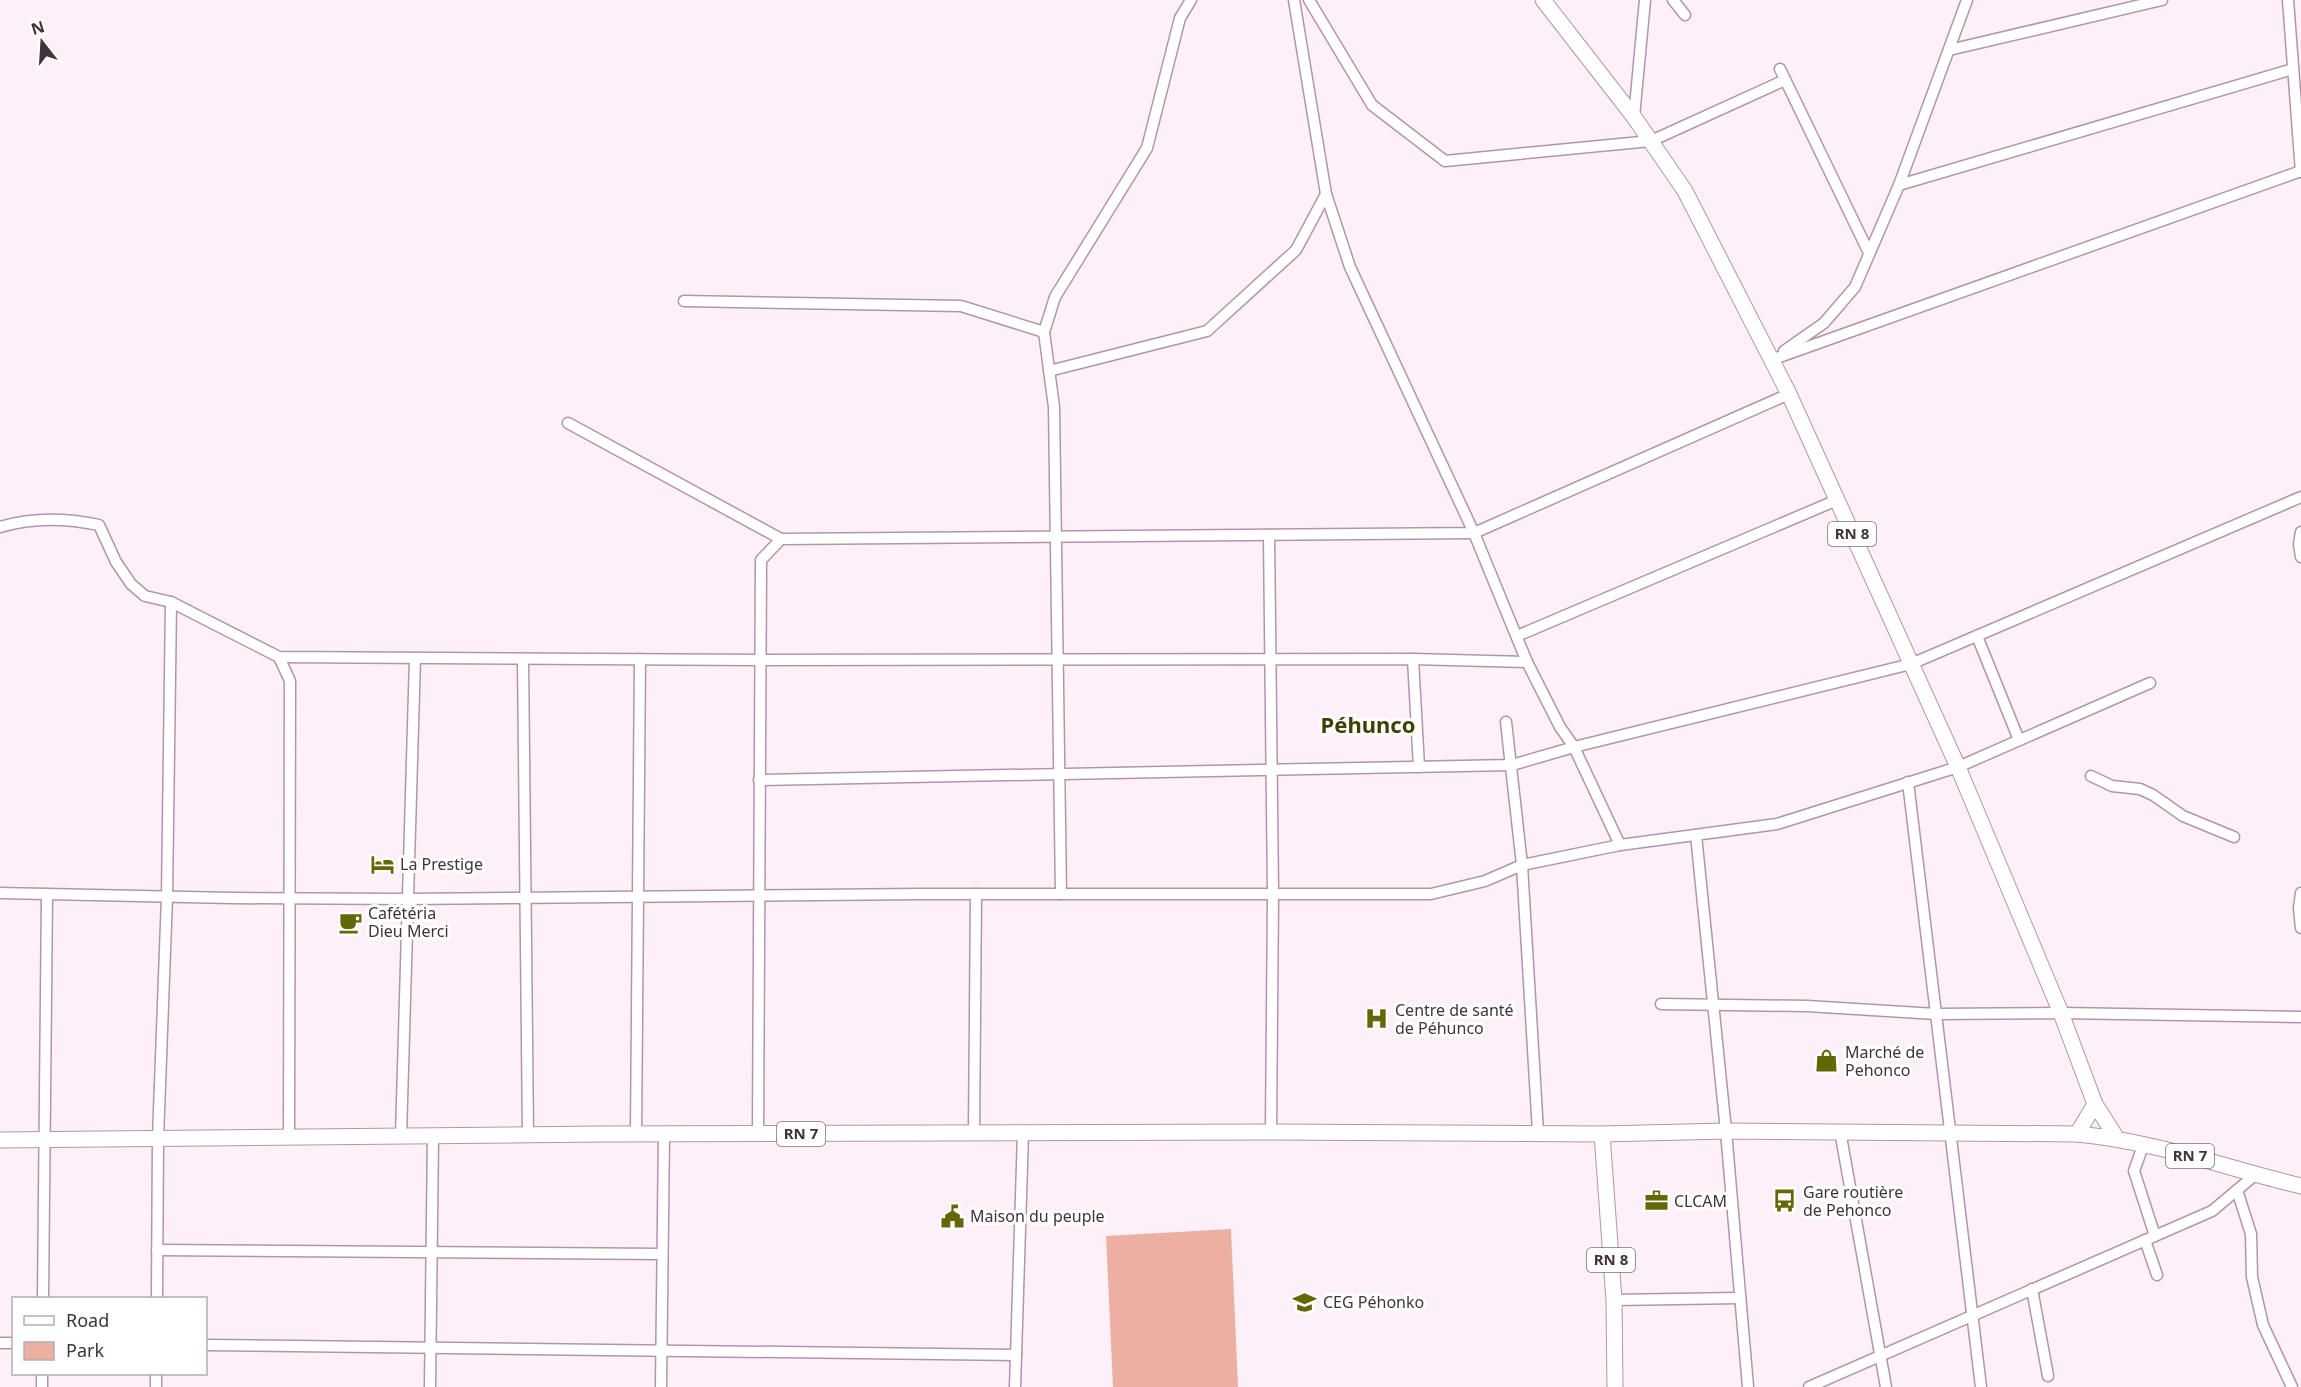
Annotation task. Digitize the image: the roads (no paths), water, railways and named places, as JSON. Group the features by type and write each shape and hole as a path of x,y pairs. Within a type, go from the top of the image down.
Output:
{"main road":[{"name":"RN 8","path":"1543,0 1634,117 1685,191 1789,394 1958,767 2061,1013 2095,1104 2116,1137"},
{"path":"1602,1134 1726,1131 2077,1134 2095,1104"},
{"name":"RN 7","path":"0,1140 636,1134 1538,1132 1602,1134"},
{"name":"RN 8","path":"1602,1134 1614,1300 1615,1387"},
{"name":"RN 7","path":"2077,1134 2116,1137 2144,1143 2301,1186"}],"street":[{"path":"1061,894 1054,407 1044,332 1055,297 1147,148 1180,18 1191,0"},
{"path":"1294,0 1326,194 1350,267 1474,533 1527,662 1560,727 1574,747 1620,845"},
{"path":"1309,0 1372,105 1445,160 1651,141 1785,80"},
{"path":"1634,117 1645,0"},
{"path":"1673,0 1685,15"},
{"path":"1771,360 1824,323 1855,287 1899,185 1967,0"},
{"path":"1949,50 2162,0"},
{"path":"1771,360 2301,172 2288,0"},
{"path":"1780,69 1869,253"},
{"path":"1899,185 2293,69"},
{"path":"1049,371 1207,330 1296,250 1326,194"},
{"path":"684,300 962,306 1044,332"},
{"path":"568,423 781,539 1474,533 1789,394"},
{"path":"759,780 1512,765 1574,747 1911,664 2301,497"},
{"path":"1517,636 1837,501"},
{"path":"0,527 15,522 68,518 99,525 116,562 131,584 145,596 171,602 279,657 760,660 1413,659 1527,662"},
{"path":"2301,532 2299,544 2301,556"},
{"path":"1269,535 1271,1132"},
{"path":"758,1134 760,560 781,539"},
{"path":"157,1297 158,1138 167,897 171,602"},
{"path":"1977,636 2019,740"},
{"path":"279,657 290,681 289,1137"},
{"path":"401,1136 415,658"},
{"path":"523,659 528,1135"},
{"path":"636,1134 640,659"},
{"path":"1413,659 1419,767"},
{"path":"0,893 408,899 759,895 1431,894 1485,881 1522,865 1620,845 1777,824 1958,767 2150,683"},
{"path":"1506,722 1522,865 1538,1132"},
{"path":"2091,776 2112,786 2140,789 2153,795 2183,816 2234,837"},
{"path":"1908,782 1981,1387"},
{"path":"1696,835 1726,1131 1748,1387"},
{"path":"2301,893 2299,908 2301,928"},
{"path":"43,1297 47,894"},
{"path":"974,1133 976,894"},
{"path":"1661,1004 1807,1006 1936,1014 2061,1013 2301,1017"},
{"path":"1840,1131 1886,1387"},
{"path":"1015,1387 1023,1133"},
{"path":"661,1387 664,1134"},
{"path":"430,1387 433,1136"},
{"path":"2144,1143 2134,1171 2157,1275"},
{"path":"1809,1387 2212,1211 2255,1175"},
{"path":"2237,1190 2252,1234 2252,1277 2263,1324 2295,1384"},
{"path":"157,1250 661,1254"},
{"path":"2032,1289 2048,1376"},
{"path":"1614,1300 1739,1298"},
{"path":"207,1345 1016,1355"}],"place":[{"name":"La Prestige","path":"382,864"},
{"name":"Cafétéria Dieu Merci","path":"350,922"},
{"name":"Centre de santé de Péhunco","path":"1377,1019"},
{"name":"Marché de Pehonco","path":"1827,1061"},
{"name":"CLCAM","path":"1656,1201"},
{"name":"Gare routière de Pehonco","path":"1785,1201"},
{"name":"Maison du peuple","path":"952,1216"},
{"name":"CEG Péhonko","path":"1305,1302"}],"district":[{"name":"Péhunco","path":"1368,725"}]}
